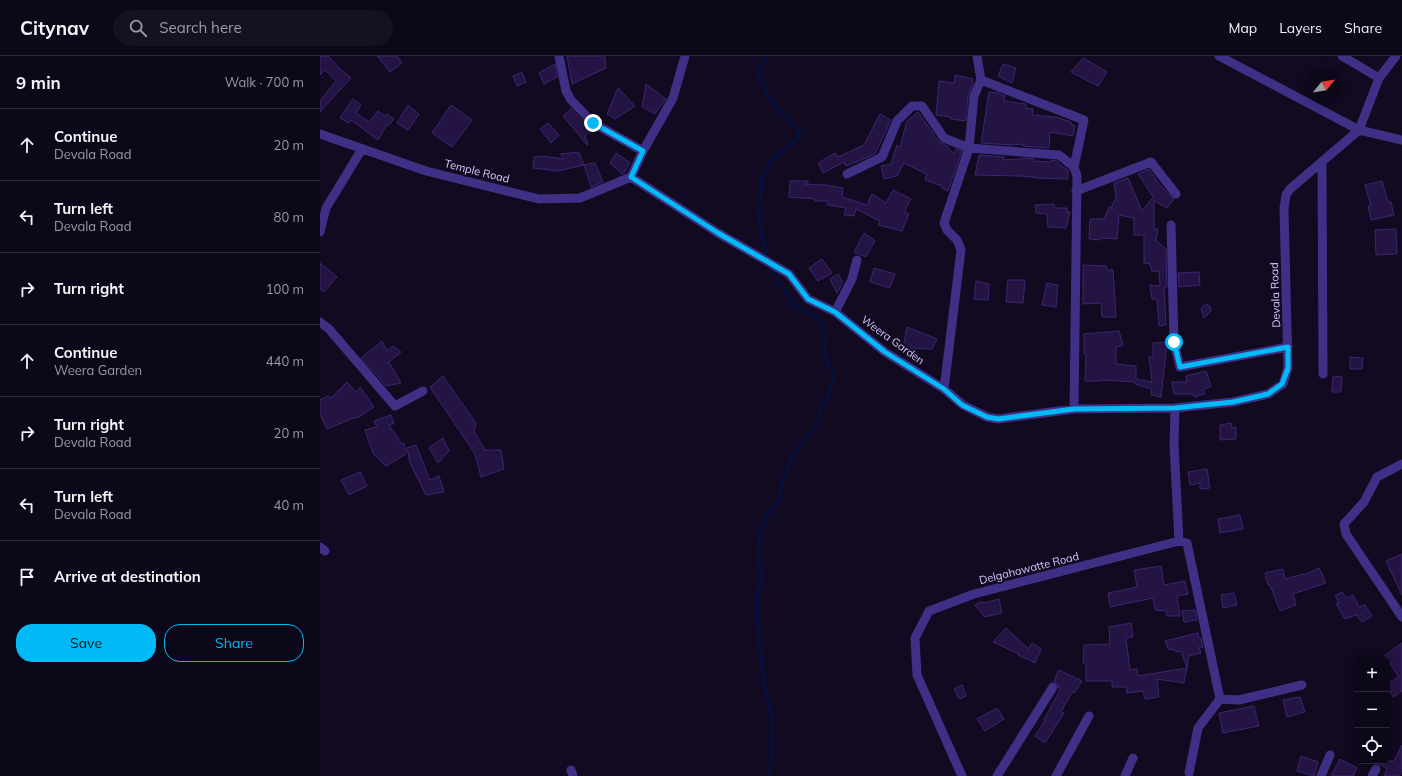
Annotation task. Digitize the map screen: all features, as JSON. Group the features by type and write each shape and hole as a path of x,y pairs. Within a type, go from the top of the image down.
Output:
{"street":[{"path":"559,56 566,91 571,100 593,123 643,151"},
{"path":"631,177 643,151 673,98 685,56"},
{"path":"944,389 961,250 957,240 947,230 944,223 969,148 974,96 980,80 977,56"},
{"path":"1219,56 1359,130 1402,140"},
{"path":"1342,56 1379,78"},
{"name":"Devala Road","path":"1175,408 1233,402 1268,394 1282,384 1288,368 1284,208 1286,195 1290,189 1359,130 1379,78 1396,56"},
{"path":"980,80 1084,120 1074,167"},
{"path":"847,174 882,158 897,121 912,106 922,106 944,138 969,148 1059,155 1074,167 1078,176 1076,191 1074,409"},
{"name":"Temple Road","path":"320,134 426,171 539,199 580,198 631,177"},
{"path":"320,232 326,208 362,149"},
{"path":"1076,191 1151,162 1176,194"},
{"path":"1322,162 1323,374"},
{"name":"Weera Garden","path":"631,177 718,233 789,274 808,299 835,312 885,352 944,389 962,405 987,417 998,419 1074,409 1175,408"},
{"path":"1171,225 1174,342 1180,367 1288,347"},
{"path":"835,312 852,279 857,260"},
{"path":"320,322 329,329 395,406 423,391"},
{"path":"1175,408 1174,445 1179,541 1186,543 1220,699 1198,728 1188,773"},
{"path":"1402,464 1377,477 1364,502 1344,524 1346,534 1402,617"},
{"name":"Delgahawatte Road","path":"962,776 917,675 915,638 929,611 974,594 1179,541"},
{"path":"1220,699 1239,700 1302,685"},
{"path":"997,776 1053,687"},
{"path":"1056,776 1089,716"},
{"path":"1321,776 1330,755"},
{"path":"1125,776 1133,758"}],"building":[{"path":"320,56 328,56 351,78 320,112 320,101 336,81 325,70 320,75"},
{"path":"377,56 397,56 402,63 390,72"},
{"path":"567,56 605,56 606,68 572,84"},
{"path":"1083,58 1107,72 1098,86 1071,72"},
{"path":"555,64 557,77 544,84 539,73"},
{"path":"1003,64 1016,68 1012,83 998,76"},
{"path":"522,72 526,82 517,86 513,76"},
{"path":"955,75 973,79 973,84 968,95 966,121 936,115 939,81 954,83"},
{"path":"646,84 666,99 655,114 642,107"},
{"path":"618,88 635,106 615,119 607,114"},
{"path":"989,92 998,93 1005,96 1004,101 1026,104 1026,108 1033,109 1032,115 1056,117 1071,122 1071,125 1075,125 1073,136 1050,132 1049,148 1023,146 1024,144 1012,145 981,143"},
{"path":"353,99 361,105 356,113 369,122 378,111 385,116 387,114 394,119 389,125 387,124 378,140 351,120 349,123 340,118"},
{"path":"408,105 419,114 408,130 397,123"},
{"path":"451,105 472,120 452,147 432,133"},
{"path":"571,109 593,130 585,136 587,145 563,116"},
{"path":"918,112 939,142 947,146 954,154 956,149 962,151 948,191 942,188 942,186 925,180 927,174 904,163 897,176 884,179 881,166 891,164 897,145 900,147 907,121"},
{"path":"880,114 891,120 875,154 846,166 844,162 823,173 818,163 835,153 838,157 864,145"},
{"path":"548,123 559,135 551,143 540,129"},
{"path":"579,152 584,165 558,171 533,168 534,157 543,156 564,159 560,154"},
{"path":"616,153 630,163 622,174 610,163"},
{"path":"979,155 1004,157 1003,160 1022,158 1034,159 1034,161 1057,161 1068,170 1068,179 975,175"},
{"path":"595,163 603,182 591,187 584,165"},
{"path":"1149,169 1159,184 1174,199 1167,208 1154,201 1154,229 1158,229 1156,240 1166,249 1167,287 1164,288 1166,325 1159,326 1157,299 1152,299 1150,285 1160,286 1159,272 1152,271 1150,264 1144,263 1144,235 1134,235 1134,218 1119,215 1117,239 1089,239 1090,219 1104,219 1109,207 1111,208 1116,197 1114,183 1128,178 1142,211 1153,197 1138,174"},
{"path":"790,181 809,181 804,184 826,185 843,188 842,197 867,205 872,194 886,203 893,190 911,199 904,212 909,214 902,231 878,225 880,221 856,209 854,216 844,215 846,208 828,205 828,201 815,201 815,199 789,197"},
{"path":"1382,181 1388,202 1391,202 1394,215 1371,220 1368,206 1371,206 1365,185"},
{"path":"1054,204 1055,208 1067,208 1067,212 1070,212 1066,228 1048,227 1047,214 1036,213 1035,205"},
{"path":"1396,229 1397,254 1376,255 1375,230"},
{"path":"864,233 875,241 866,257 854,252"},
{"path":"822,259 832,273 818,281 809,268"},
{"path":"320,263 337,277 324,292 320,289"},
{"path":"1083,265 1106,266 1107,270 1113,270 1116,317 1102,317 1101,303 1083,304"},
{"path":"874,268 895,274 890,288 870,282"},
{"path":"1199,272 1200,285 1179,287 1178,273"},
{"path":"838,274 843,282 837,293 830,279"},
{"path":"1008,280 1025,280 1023,303 1006,302"},
{"path":"976,281 989,284 988,300 974,299"},
{"path":"1047,283 1058,285 1056,307 1042,305"},
{"path":"1206,304 1210,306 1211,311 1204,318 1201,309"},
{"path":"907,327 937,339 932,349 903,348"},
{"path":"1119,331 1123,345 1116,347 1116,364 1136,366 1136,379 1152,382 1149,357 1153,357 1153,343 1167,342 1161,397 1151,395 1152,389 1135,384 1135,382 1101,380 1102,381 1085,381 1086,354 1084,354 1084,334"},
{"path":"382,341 387,351 393,346 401,352 389,362 401,383 386,386 361,358"},
{"path":"1350,357 1363,358 1362,369 1350,369"},
{"path":"1206,371 1211,386 1203,390 1205,394 1194,397 1193,394 1174,394 1172,382 1187,382 1186,376"},
{"path":"443,376 476,423 474,431 485,450 501,450 504,469 481,477 475,454 430,387"},
{"path":"1333,376 1342,377 1341,392 1332,392"},
{"path":"347,382 356,392 360,387 374,407 357,418 356,417 327,429 320,414 320,400 328,396 331,398"},
{"path":"391,415 394,423 389,425 402,444 404,443 406,454 386,466 373,453 365,430 377,427 374,421"},
{"path":"1231,423 1232,428 1236,427 1236,439 1220,440 1220,425"},
{"path":"443,438 449,451 438,463 429,448"},
{"path":"416,445 430,480 439,476 444,492 426,495 410,463 407,448"},
{"path":"1207,469 1210,488 1200,489 1200,483 1190,485 1188,472"},
{"path":"360,472 367,486 349,495 341,480"},
{"path":"1240,515 1243,529 1220,533 1218,519"},
{"path":"1402,554 1402,595 1386,561"},
{"path":"1161,566 1164,585 1185,581 1188,594 1177,596 1180,616 1167,616 1166,611 1155,610 1153,598 1110,607 1108,593 1137,587 1134,570"},
{"path":"1319,568 1326,583 1293,594 1296,605 1280,611 1270,585 1268,585 1265,573 1283,569 1285,579 1304,575"},
{"path":"1342,592 1346,598 1353,595 1359,607 1365,605 1372,616 1362,622 1356,615 1345,619 1336,604 1339,603 1335,596"},
{"path":"1234,593 1237,605 1223,608 1221,595"},
{"path":"999,599 1002,613 985,617 975,605 980,602 984,603"},
{"path":"1195,610 1197,620 1184,622 1182,611"},
{"path":"1131,623 1133,637 1126,638 1130,670 1137,669 1138,676 1187,668 1184,683 1157,679 1159,697 1145,699 1143,691 1127,693 1126,687 1112,687 1112,681 1086,681 1086,663 1083,663 1084,645 1110,644 1109,627"},
{"path":"1006,628 1028,649 1032,643 1041,649 1035,663 993,642"},
{"path":"1198,633 1199,638 1201,638 1203,648 1199,647 1201,653 1189,656 1187,668 1181,651 1176,652 1168,649 1165,641"},
{"path":"1402,643 1402,691 1393,697 1390,690 1390,682 1399,677 1390,663 1390,656 1385,655"},
{"path":"1059,670 1082,681 1074,693 1072,692 1061,712 1064,713 1045,743 1035,736 1045,721 1044,720 1061,688 1059,688 1058,684 1054,681"},
{"path":"962,685 966,696 959,699 954,689"},
{"path":"1300,697 1305,712 1287,717 1283,700"},
{"path":"1254,706 1259,726 1223,733 1219,713"},
{"path":"997,708 1004,719 985,731 977,719"},
{"path":"1402,745 1402,770 1399,776 1384,776 1387,769 1379,764 1390,764 1390,761 1394,761"},
{"path":"1301,756 1318,762 1314,776 1297,771"},
{"path":"1340,759 1357,768 1353,776 1331,776"}],"waterway":[{"path":"767,258 759,222 762,178 773,159 798,138 800,132 771,101 757,74 768,56"},
{"path":"770,776 773,718 764,685 758,630 757,595 762,576 758,558 760,531 766,516 779,501 783,479 794,453 818,423 821,407 828,397 834,375 825,357 824,328 817,317 794,306 772,270"}],"route":[{"path":"593,123 643,151 631,177 718,233 789,274 808,299 835,312 885,352 944,389 962,405 987,417 998,419 1074,409 1175,408 1233,402 1268,394 1282,384 1288,368 1288,347 1180,367 1174,342"}]}
